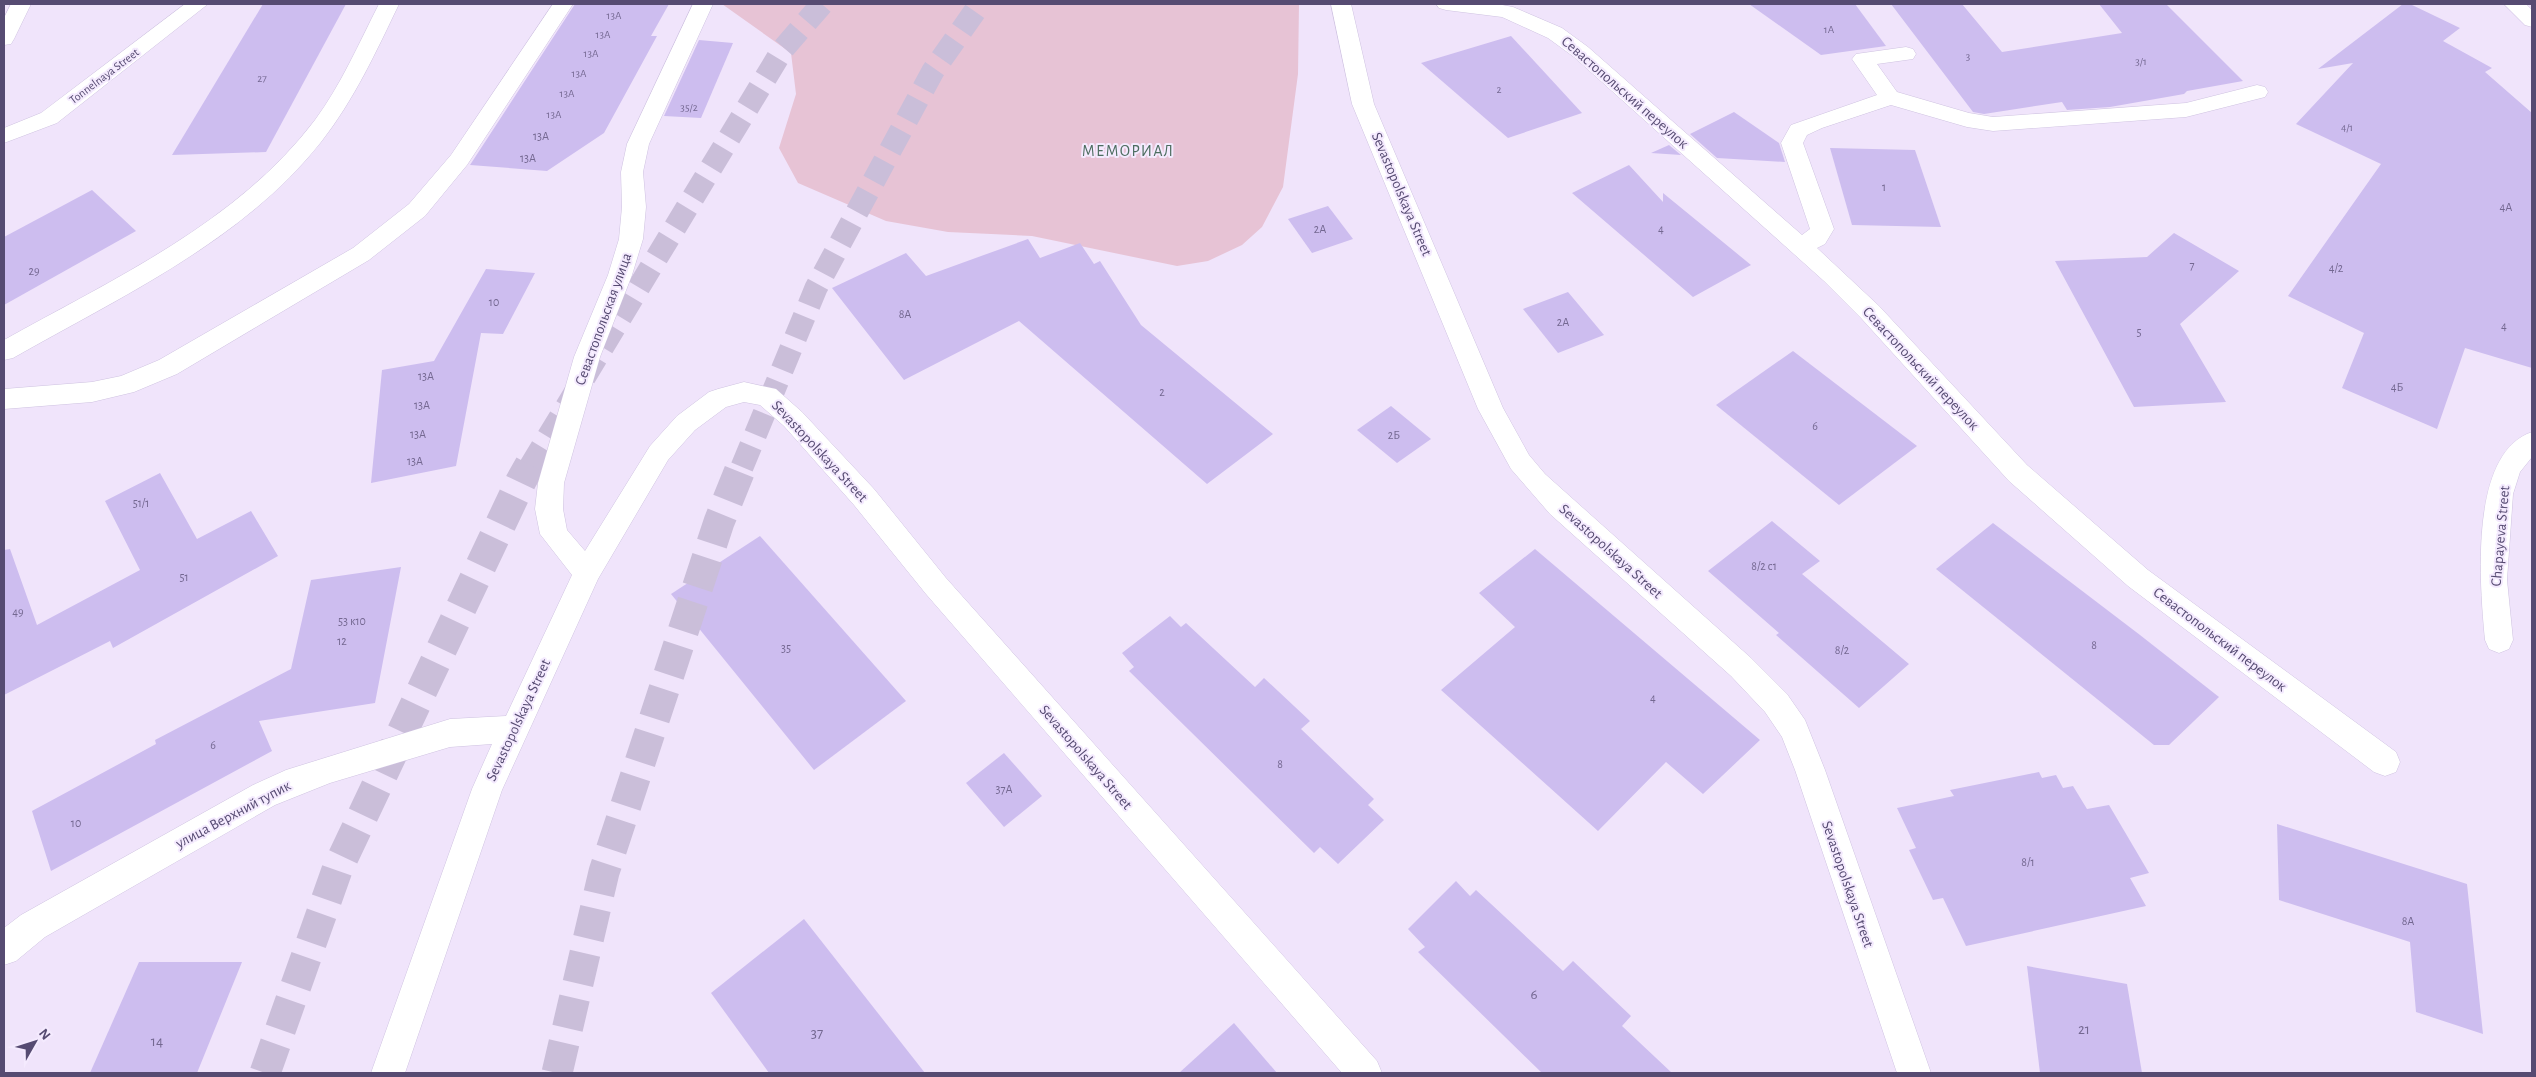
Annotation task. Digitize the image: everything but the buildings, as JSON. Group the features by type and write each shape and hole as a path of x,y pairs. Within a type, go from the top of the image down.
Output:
{"street":[{"path":"4,39 21,4"},
{"name":"Tonnelnaya Street","path":"4,136 49,118 198,4"},
{"path":"4,351 174,254 235,214 278,176 312,138 352,80 389,4"},
{"path":"4,399 92,392 125,385 168,367 361,254 417,210 460,160 563,4"},
{"name":"Севастопольская улица","path":"587,573 554,534 549,510 550,484 587,357 620,275 631,239 634,208 632,172 638,144 702,4"},
{"name":"Sevastopolskaya Street","path":"1341,4 1363,104 1491,409 1520,462 1536,482 1560,506 1741,667 1776,703 1794,730 1810,770 1914,1073"},
{"name":"Севастопольский переулок","path":"1446,4 1506,11 1555,33 1581,52 1800,246 1870,312 2018,473 2138,578 2385,762"},
{"path":"2514,4 2532,21"},
{"path":"1890,98 1863,59 1906,54"},
{"path":"1800,246 1817,238 1822,228 1792,144 1799,130 1814,123 1890,98 1914,103 1967,120 1993,124 2056,121 2186,110 2257,92"},
{"name":"Sevastopolskaya Street","path":"397,1067 487,789 587,573 659,453 686,423 718,399 744,392 767,396 793,419 864,497 936,586 1364,1073"},
{"name":"Chapayeva Street","path":"2499,640 2493,580 2500,494 2508,468 2520,452 2532,442"},
{"name":"улица Верхний тупик","path":"4,949 34,926 264,795 297,780 450,733 514,729"}],"shaded area":[{"path":"722,4 1299,4 1298,74 1283,187 1262,227 1242,245 1208,261 1177,266 1032,236 948,232 886,221 798,183 779,148 796,94 791,53"}],"tunnel":[{"path":"530,467 783,49 822,4"},
{"path":"742,467 816,288 933,71 980,4"},
{"path":"265,1073 337,870 530,465"},
{"path":"557,1073 604,872 719,522 742,465"}],"district":[{"name":"МЕМОРИАЛ","path":"1128,150"}]}
